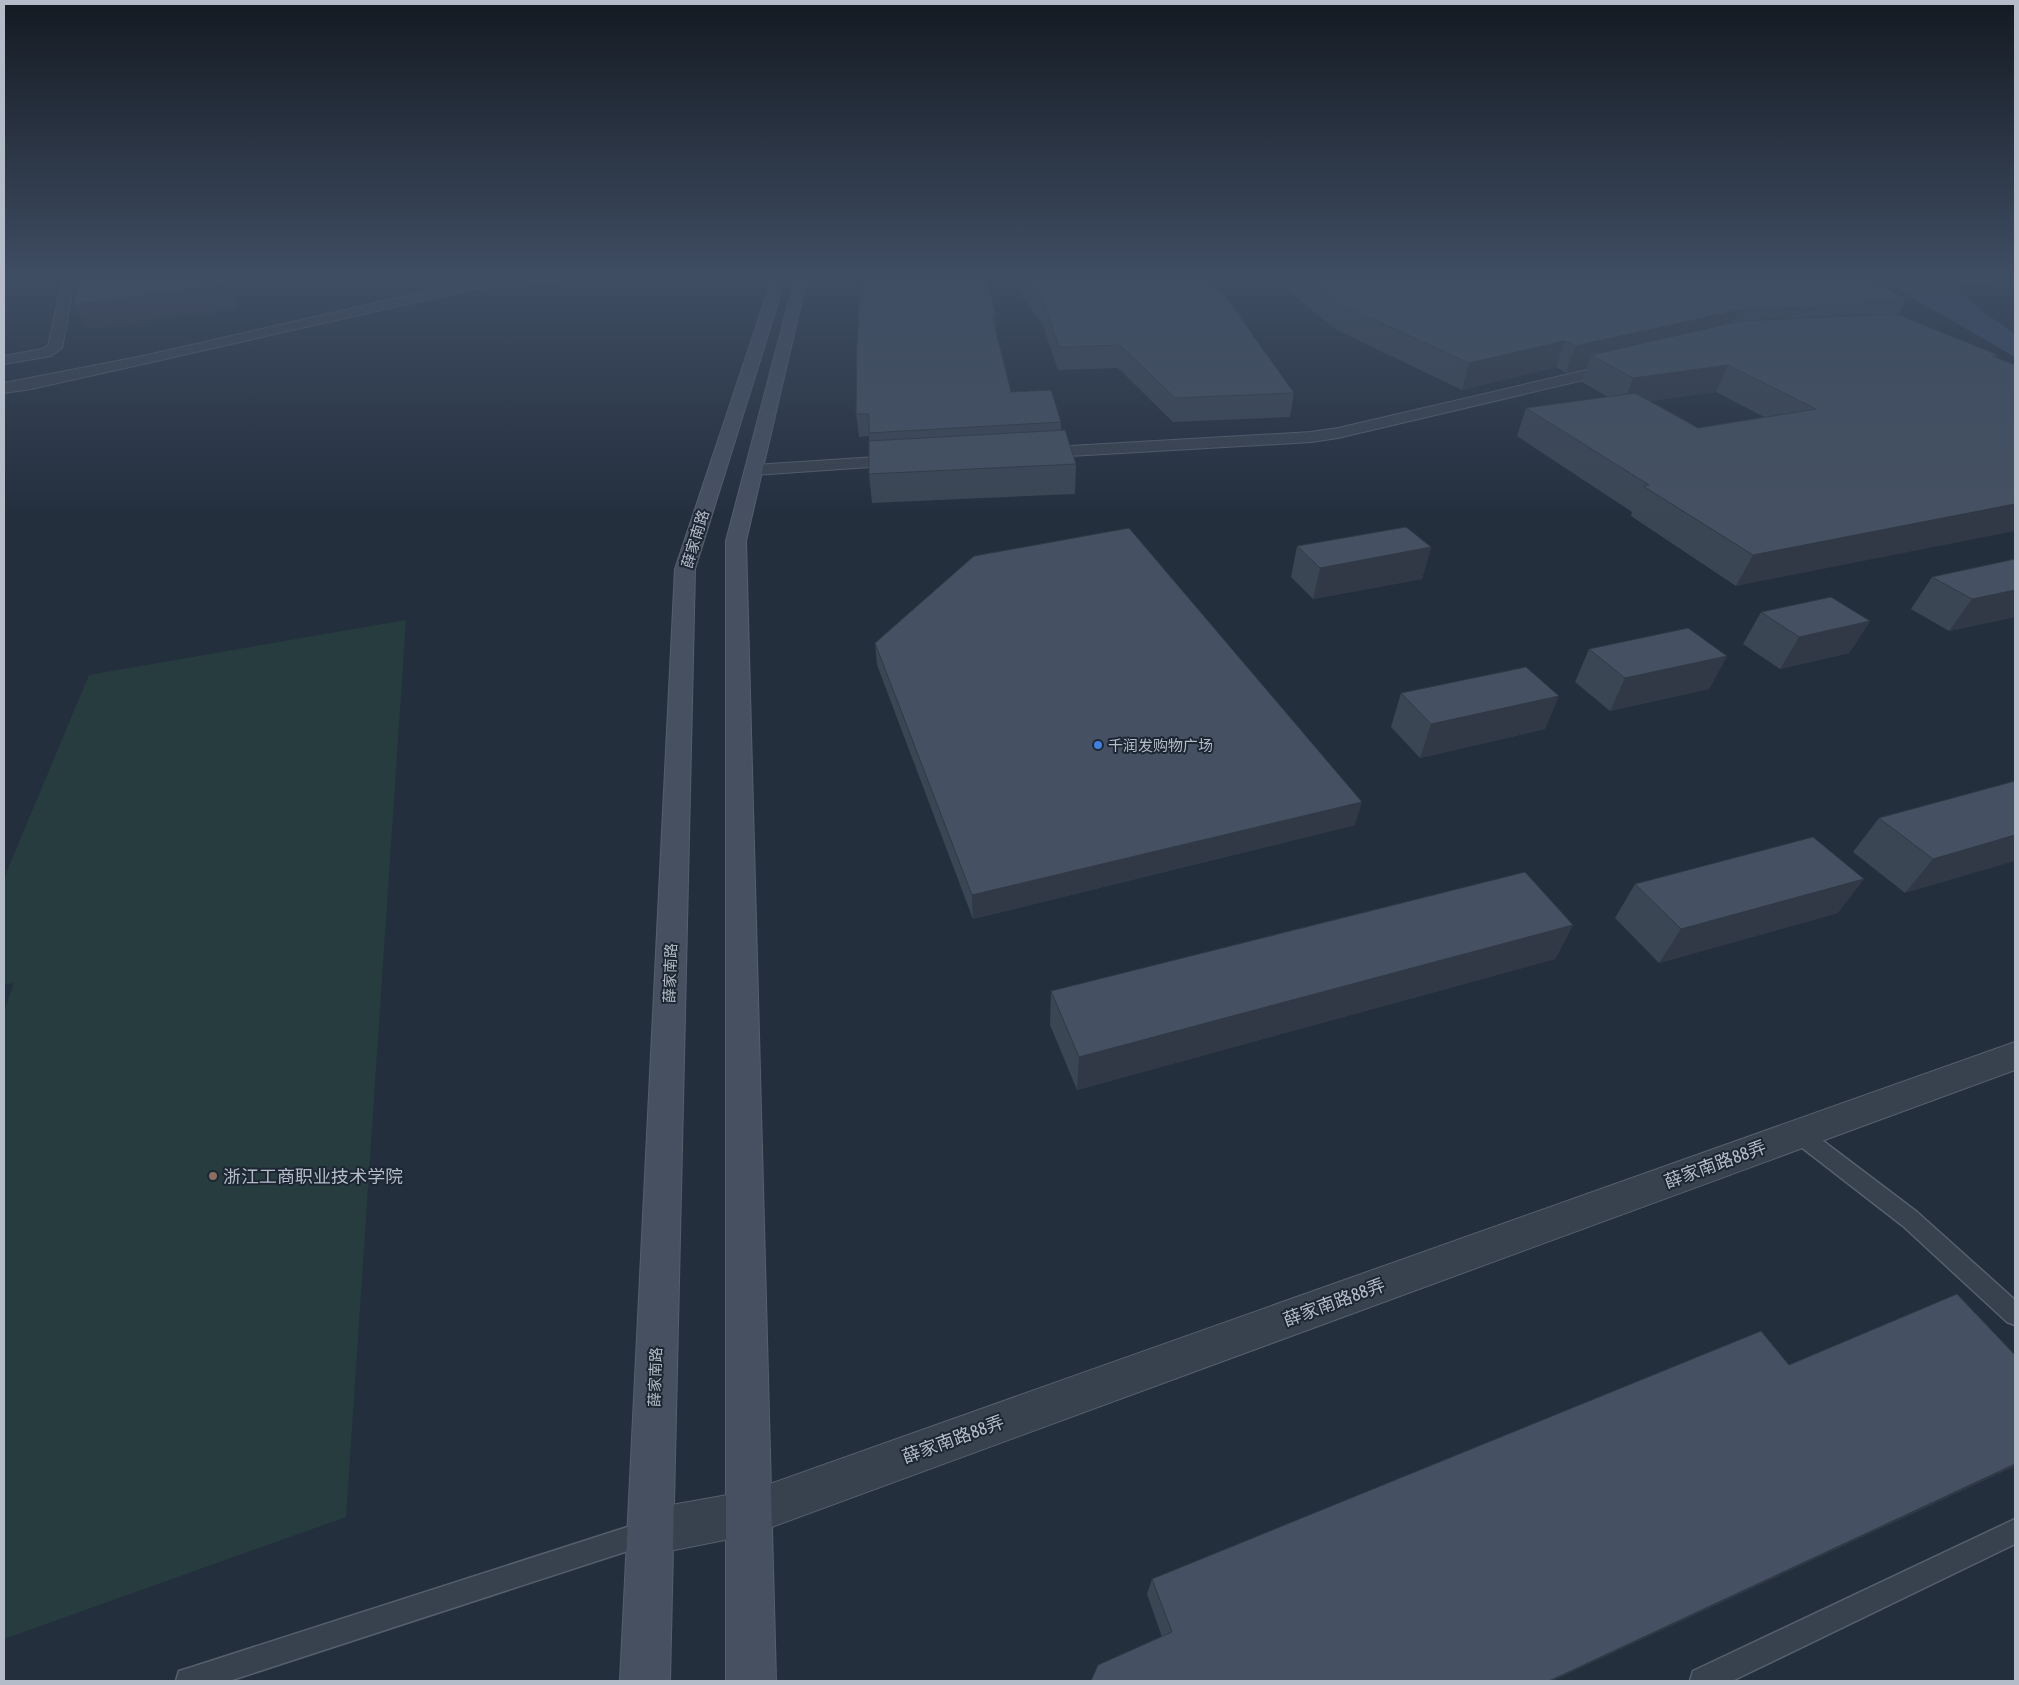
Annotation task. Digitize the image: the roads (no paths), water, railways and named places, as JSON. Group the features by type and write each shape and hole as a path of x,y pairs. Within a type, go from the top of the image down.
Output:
{"main road":[{"name":"薛家南路","path":"645,1681 684,569 753,357"},
{"path":"751,1681 736,541 781,357"}],"street":[{"path":"4,360 24,357"},
{"path":"4,388 157,357"},
{"path":"1024,454 1338,434 1637,364"},
{"path":"754,470 924,459"},
{"name":"薛家南路88弄","path":"649,1532 750,1513 2015,1056"}],"lane":[{"path":"1799,1134 1910,1219 2015,1314"},
{"path":"1703,1681 2015,1531"},
{"path":"189,1681 649,1532"}],"place":[{"name":"千润发购物广场","path":"1098,745"},
{"name":"浙江工商职业技术学院","path":"213,1176"}]}
